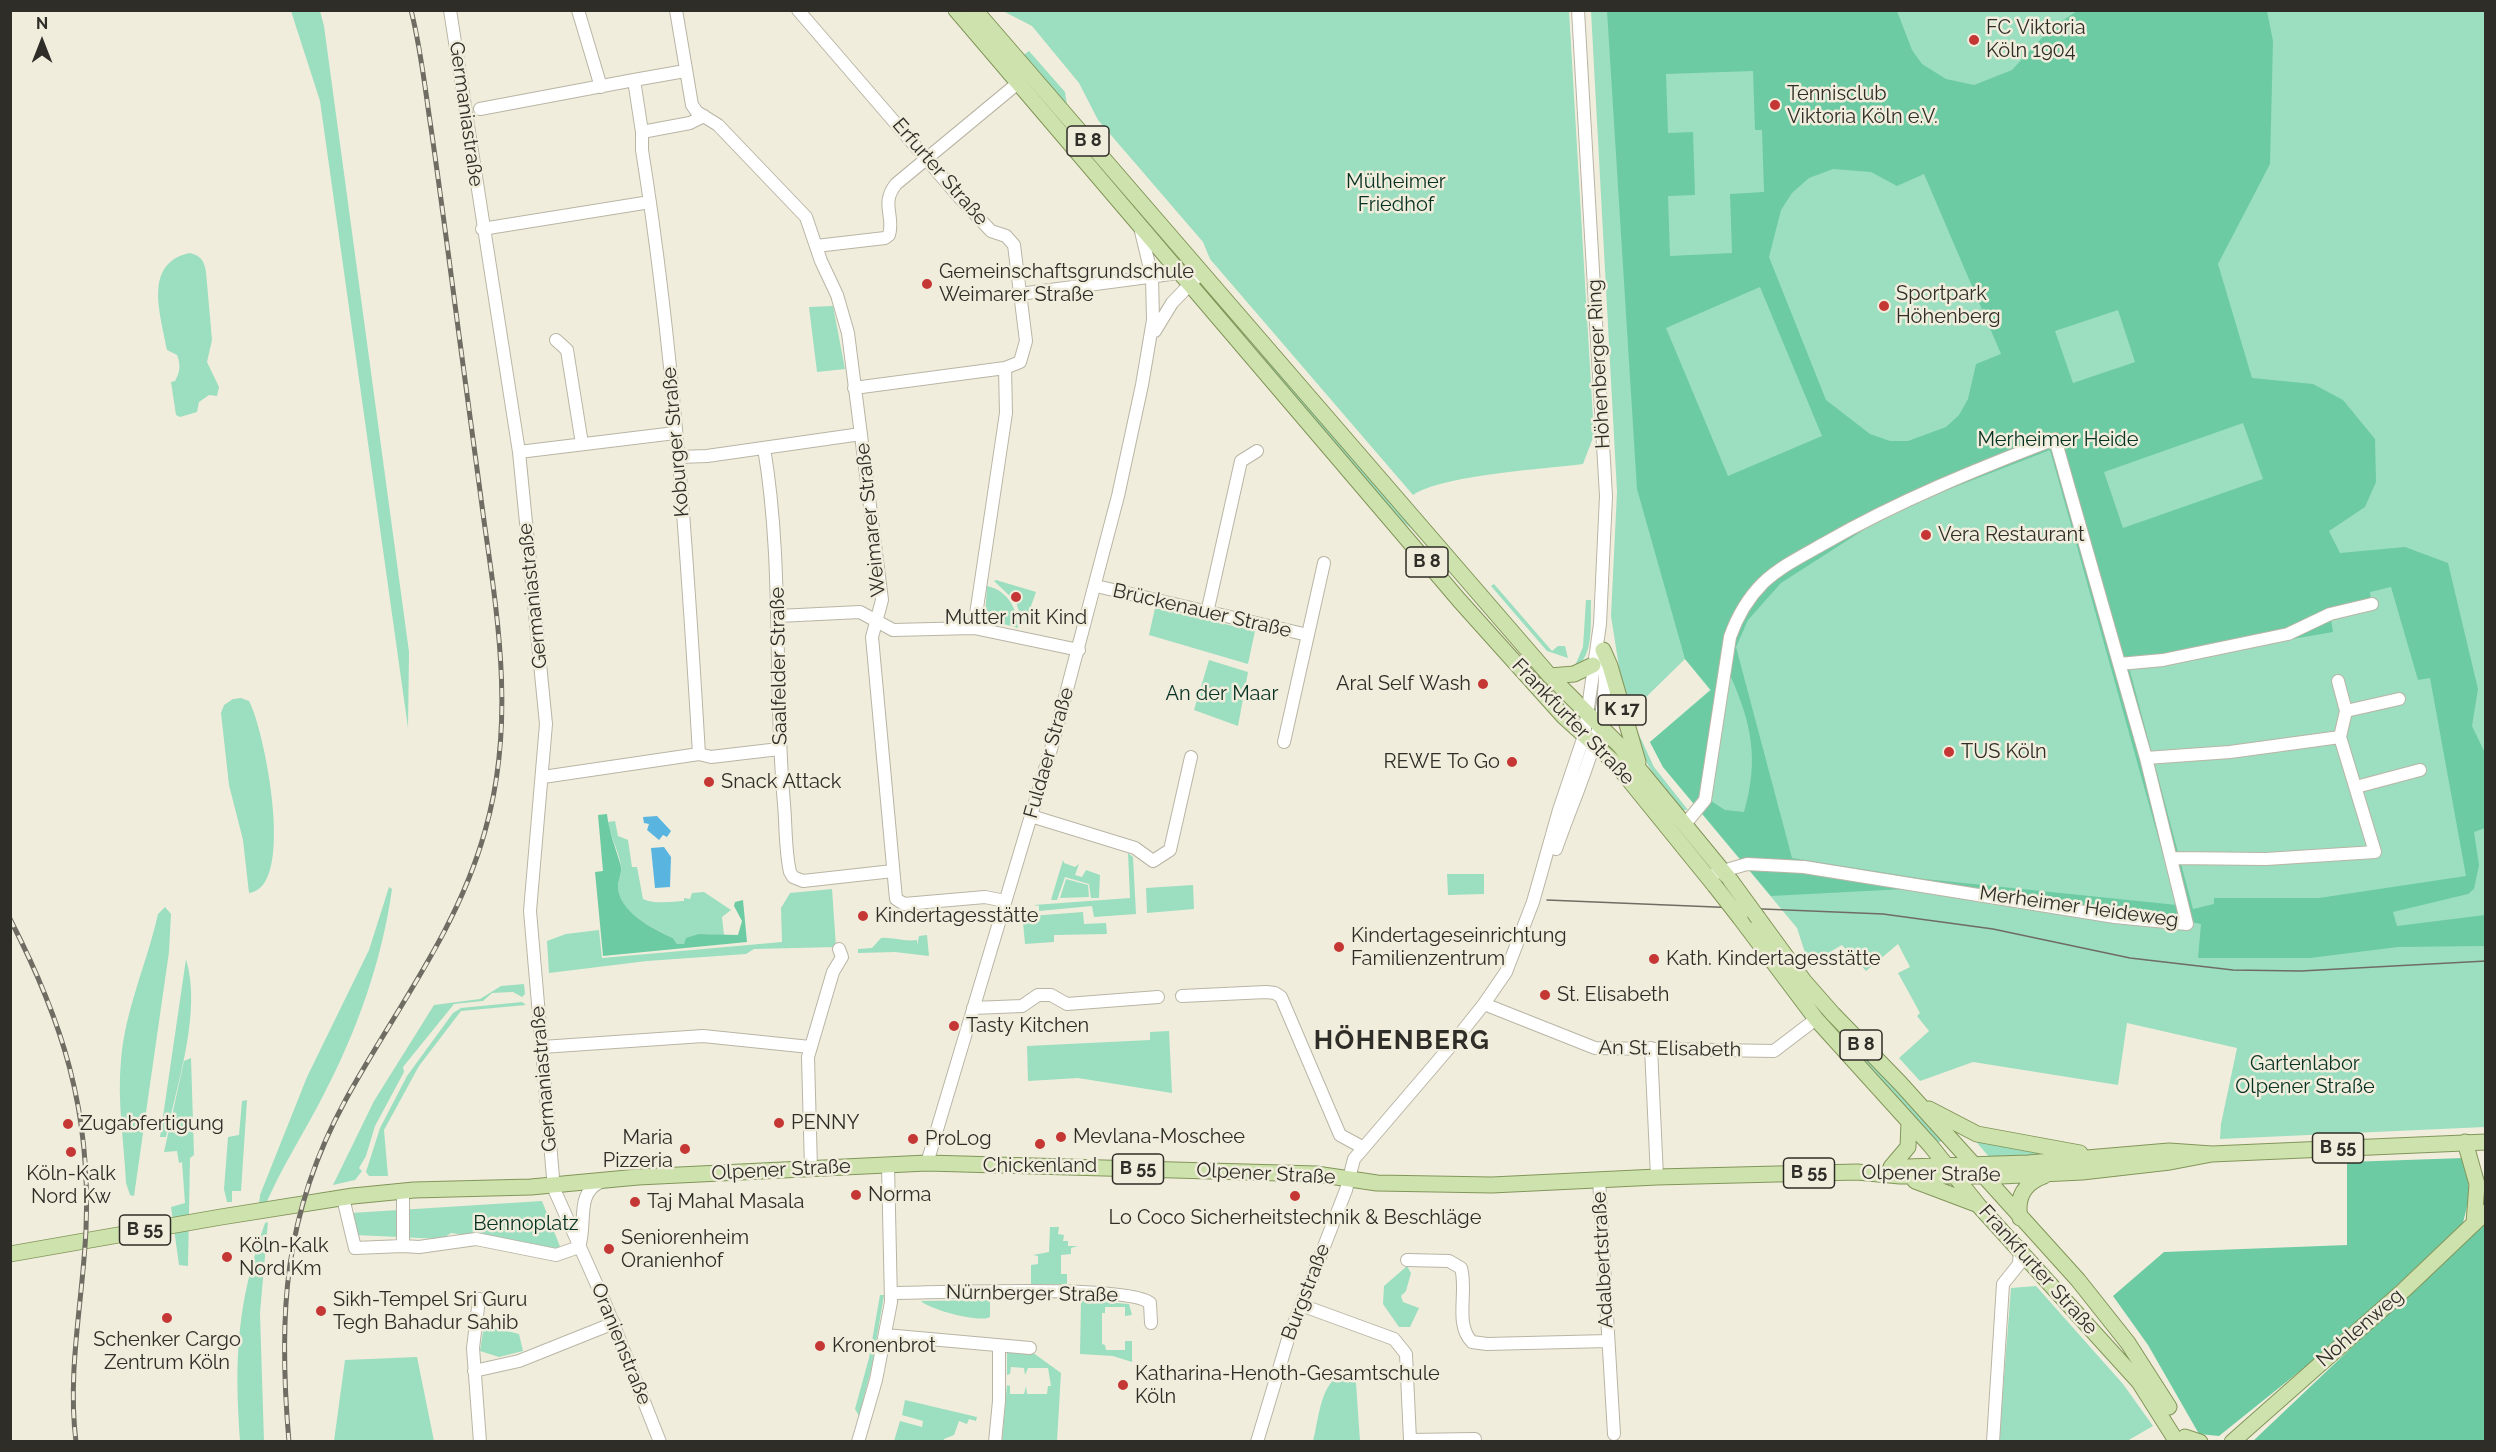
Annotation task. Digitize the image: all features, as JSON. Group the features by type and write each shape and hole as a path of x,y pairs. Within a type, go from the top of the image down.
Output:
{"main road":[{"name":"Frankfurter Straße","path":"956,10 1459,600 1564,717 1626,775 1711,880 1816,1018 1909,1122 1979,1206 2020,1247 2139,1382 2183,1440"},
{"name":"Frankfurter Straße","path":"975,10 1550,676 1640,770 1686,823 1809,988 1900,1083 2078,1280 2128,1343 2183,1440"},
{"path":"1459,600 1475,588"},
{"name":"K 17","path":"1603,650 1610,666 1640,770"},
{"path":"1550,676 1574,674 1593,664"},
{"path":"1900,1083 1934,1112 1971,1132 2005,1141 2097,1157"},
{"path":"1909,1122 1908,1147 1896,1172 1979,1206"},
{"name":"Olpener Straße","path":"1978,1170 2169,1151 2212,1154 2486,1142"},
{"path":"2465,1143 2475,1168 2477,1184 2474,1223"},
{"name":"Olpener Straße","path":"1978,1170 2049,1174 2170,1162 2212,1154"},
{"name":"Olpener Straße","path":"10,1254 320,1201 403,1191 927,1163 1307,1174 1384,1183 1492,1185 1657,1177 1951,1171"},
{"name":"B 55","path":"1951,1171 1978,1170"},
{"path":"2020,1218 2020,1197 2024,1189 2035,1179 2049,1174"},
{"name":"Nohlenweg","path":"2231,1441 2404,1290 2486,1212"},
{"path":"2183,1440 2200,1442"}],"street":[{"name":"Germaniastraße","path":"450,10 519,452 546,724 530,911 554,1184"},
{"path":"578,10 601,87"},
{"path":"642,132 690,123 704,116 692,105 676,10"},
{"name":"Erfurter Straße","path":"798,10 992,231 1006,236 1014,245 1026,341 1020,363 1005,368"},
{"name":"Höhenberger Ring","path":"1578,10 1605,468 1600,624 1593,664 1594,721"},
{"path":"480,109 685,71"},
{"name":"Koburger Straße","path":"634,80 665,320 688,561 699,754"},
{"path":"816,246 885,238 890,230 887,206 889,193 927,158 1018,83"},
{"name":"Weimarer Straße","path":"704,116 718,125 746,152 806,218 837,295 848,333 882,600 872,637 896,899 901,904 985,897 1005,901"},
{"path":"483,229 650,202"},
{"name":"Fuldaer Straße","path":"927,1163 1079,650 1128,453 1151,338 1154,306 1152,277 1139,223"},
{"path":"1020,294 1201,270"},
{"name":"Fuldaer Straße","path":"1151,338 1166,311 1190,286 1201,270"},
{"path":"556,340 567,351 582,444"},
{"path":"854,388 1005,368 1006,413 974,628"},
{"path":"519,452 675,433"},
{"path":"678,457 707,456 861,434"},
{"name":"Merheimer Heideweg","path":"1686,823 1704,800 1730,637 1735,623 1750,598 1764,582 1784,567 1889,508 2055,439 2146,758 2187,924 2115,916 1804,867 1747,864 1727,876 1711,880"},
{"name":"Saalfelder Straße","path":"764,448 772,495 779,749 791,876 799,880 893,871"},
{"path":"1207,613 1241,462 1257,451"},
{"path":"1284,742 1324,563"},
{"name":"Brückenauer Straße","path":"1096,586 1308,635"},
{"path":"2120,664 2163,660 2288,634 2330,614 2372,604"},
{"path":"777,616 860,612 893,630 974,628 1079,650"},
{"name":"K 17","path":"1594,721 1604,693 1600,624"},
{"path":"2172,858 2266,859 2375,852 2340,737 2346,711 2338,681"},
{"path":"2346,711 2399,699"},
{"path":"1182,996 1266,992 1275,993 1281,997 1340,1136 1362,1147 1384,1126 1484,1004 1506,972 1533,902 1543,885 1594,721"},
{"path":"2146,758 2230,752 2340,737"},
{"path":"543,777 699,754 711,757 779,749"},
{"path":"1031,816 1135,848 1153,861 1170,850 1191,757"},
{"path":"2356,786 2420,770"},
{"path":"811,1169 808,1063 810,1047 833,972 842,957 839,949"},
{"path":"973,1008 1022,1006 1038,995 1051,995 1067,1004 1158,997"},
{"name":"An St. Elisabeth","path":"1484,1004 1584,1046 1774,1051 1816,1018"},
{"path":"542,1047 702,1036 810,1047"},
{"path":"1651,1048 1657,1177"},
{"name":"Burgstraße","path":"1257,1442 1301,1305 1354,1159 1362,1147"},
{"path":"858,1442 885,1335 892,1293 888,1165"},
{"name":"Adalbertstraße","path":"1599,1180 1614,1434"},
{"path":"343,1198 355,1248 419,1247 476,1239 556,1255 579,1247 584,1234 585,1196 594,1185 606,1181"},
{"name":"Oranienstraße","path":"554,1184 556,1197 614,1323 660,1442"},
{"path":"403,1191 403,1246"},
{"path":"1993,1442 2003,1284 2019,1264 2020,1247"},
{"name":"Adalbertstraße","path":"1407,1260 1449,1261 1461,1268 1464,1278 1463,1328 1472,1342 1487,1344 1608,1341"},
{"name":"Nürnberger Straße","path":"892,1293 1131,1295 1149,1302 1151,1323"},
{"path":"479,1299 472,1348 480,1442"},
{"path":"1301,1305 1394,1339 1406,1354 1410,1441 1475,1439"},
{"path":"474,1371 519,1361 614,1323"},
{"path":"885,1335 1030,1348"},
{"path":"995,1442 1000,1380 999,1346"}],"green space":[{"path":"291,11 320,11 324,26 409,652 408,728 320,101"},
{"name":"Mülheimer Friedhof","path":"1003,11 1569,11 1594,435 1583,464 1446,482 1413,495 1210,259 1203,242 1098,120 1079,83 1032,26"},
{"name":"Merheimer Heide","path":"1591,11 2485,11 2485,1127 2220,1139 2237,1048 2127,1023 2118,1085 1973,1062 1920,1081 1899,1058 1929,1031 1917,1016 1920,1013 1898,973 1910,967 1898,944 1866,971 1842,945 1823,956 1810,968 1797,928 1663,767 1650,742 1710,690 1685,659 1640,703 1635,716 1627,718 1611,616 1617,492"},
{"path":"1607,11 1897,11 1912,50 1922,64 1946,79 1974,85 2012,70 2050,29 2077,11 2267,11 2273,41 2270,164 2218,264 2252,378 2313,384 2343,400 2375,439 2376,482 2365,507 2329,531 2340,553 2405,547 2448,563 2478,689 2472,726 2485,753 2485,828 2474,832 2479,865 2474,889 2468,894 2393,912 2397,926 2485,915 2485,946 2398,947 2310,958 2198,958 2201,924 1962,886 1771,896 1663,767 1650,742 1711,690 1685,659 1637,489","holes":["1753,71 1755,130 1762,130 1764,192 1730,194 1732,253 1670,256 1668,196 1695,195 1693,132 1668,133 1666,74","1833,169 1871,172 1897,186 1924,174 2001,354 1976,364 1968,399 1959,415 1946,427 1908,441 1890,441 1870,434 1826,400 1769,257 1781,210 1792,193 1809,178","1760,287 1822,436 1728,476 1666,328","2118,310 2135,362 2073,383 2055,331","2243,423 2263,479 2123,528 2104,472","2050,450 2177,905 1925,879 1792,858 1736,647 1748,620 1781,583 1893,511","2391,587 2418,680 2430,678 2466,876 2319,898 2214,898 2214,904 2193,909 2129,667 2333,632 2331,619 2372,607 2370,592","1730,675 1744,710 1752,759 1749,793 1744,812 1725,810 1708,799"]},
{"path":"1029,51 1065,92 1067,105 1022,56"},
{"path":"190,253 201,259 205,268 212,340 207,362 219,387 217,396 209,395 199,402 197,412 180,417 176,415 171,382 175,381 178,375 179,362 177,355 167,350 158,292 165,267 175,259"},
{"path":"1200,285 1256,349 1295,389 1451,572 1412,529 1396,516"},
{"path":"833,306 845,369 817,372 809,307"},
{"path":"994,581 1036,592 1025,623 1022,622 1016,602"},
{"path":"1494,584 1552,651 1558,646 1565,646 1568,658 1547,651 1491,586"},
{"path":"987,586 994,588 1010,601 1016,614 1018,628 985,619"},
{"path":"1586,600 1591,600 1590,638 1585,656 1574,668 1583,647"},
{"path":"1155,608 1255,631 1248,664 1149,635"},
{"name":"An der Maar","path":"1209,660 1248,672 1238,726 1194,710"},
{"path":"241,698 249,701 255,717 262,742 273,805 274,837 271,865 263,884 249,893 243,840 229,785 221,713 224,705 233,699"},
{"path":"1635,726 1654,767 1688,810 1682,810 1652,771 1642,752"},
{"path":"607,814 621,866 619,894 630,911 656,930 673,938 677,944 684,944 686,938 699,934 738,935 742,921 734,906 735,902 743,900 747,942 603,956 595,872 603,871 598,815"},
{"path":"615,821 618,836 628,840 632,867 637,867 643,899 658,902 684,901 684,898 690,899 692,893 704,892 731,910 722,917 724,935 699,934 684,944 677,944 673,938 647,924 630,911 619,894 621,866 608,822"},
{"path":"1128,853 1133,857 1136,914 1094,917 1092,906 1039,911 1039,906 1034,905 1130,898"},
{"path":"1063,860 1064,863 1075,867 1079,864 1075,875 1082,877 1086,870 1100,875 1099,898 1091,898 1089,884 1065,877 1057,900 1051,900"},
{"path":"1447,874 1484,874 1484,894 1448,895"},
{"path":"1066,879 1088,885 1089,897 1060,898"},
{"path":"1193,885 1194,909 1147,913 1146,888"},
{"path":"389,887 392,889 382,943 347,1046 265,1206 259,1205 260,1195 307,1077 369,950"},
{"path":"832,889 836,947 754,949 746,954 647,961 549,973 547,941 566,934 599,930 602,958 782,942 781,908 790,893"},
{"path":"165,907 171,914 169,952 134,1196 130,1195 126,1183 120,1106 123,1041 158,914"},
{"path":"1083,912 1084,924 1106,923 1107,934 1054,935 1054,942 1025,944 1023,922 1030,921 1030,916"},
{"path":"1748,913 1944,1141 1938,1142 1818,1012"},
{"path":"927,935 929,956 895,952 858,953 858,949 872,948 881,938 917,940 917,945 919,936"},
{"path":"186,959 190,980 190,1025 166,1137 160,1137"},
{"path":"524,984 525,994 522,997 513,992 492,993 483,1001 454,1004 403,1067 404,1072 375,1126 366,1156 359,1168 362,1171 355,1180 333,1185 374,1101 434,1005 480,999 501,986"},
{"path":"522,1002 526,1005 461,1011 419,1066 384,1130 388,1176 369,1176 366,1172 380,1128 407,1076 453,1013 461,1008"},
{"path":"1169,1031 1172,1093 1078,1078 1028,1081 1027,1046 1150,1040 1150,1032"},
{"path":"191,1058 194,1155 190,1158 188,1266 179,1265 171,1207 185,1203 182,1162 179,1163 177,1151 164,1152 184,1061"},
{"path":"247,1100 241,1191 232,1191 232,1202 227,1202 224,1189 228,1137 239,1135 242,1101"},
{"path":"1972,1137 2059,1155 1990,1158"},
{"path":"2464,1158 2470,1194 2463,1223 2341,1338 2219,1436 2199,1434 2148,1345 2113,1296 2164,1252 2347,1245 2347,1162"},
{"name":"Bennoplatz","path":"542,1201 561,1249 451,1233 442,1239 355,1235 351,1213"},
{"path":"2485,1221 2485,1441 2252,1442"},
{"path":"268,1222 260,1313 264,1441 240,1441 237,1383 243,1305 256,1252 265,1223"},
{"path":"1050,1227 1059,1227 1058,1234 1064,1235 1063,1241 1068,1241 1068,1246 1078,1246 1071,1248 1071,1254 1061,1255 1061,1274 1067,1274 1067,1284 1077,1284 1031,1285 1031,1265 1038,1264 1038,1256 1033,1255 1049,1252"},
{"path":"1407,1266 1411,1273 1406,1291 1401,1296 1403,1302 1419,1308 1410,1327 1399,1327 1383,1304 1384,1286"},
{"path":"2036,1286 2123,1384 2153,1426 2127,1441 1999,1441 2011,1288"},
{"path":"880,1295 884,1295 872,1366 859,1416 855,1409 869,1358"},
{"path":"990,1300 990,1317 985,1318 955,1315 921,1301"},
{"path":"1081,1300 1129,1304 1132,1315 1125,1316 1125,1307 1105,1307 1105,1313 1102,1313 1102,1344 1105,1345 1106,1350 1125,1350 1125,1341 1132,1341 1132,1362 1113,1356 1080,1354"},
{"path":"484,1325 519,1334 523,1351 499,1357 480,1351"},
{"path":"1007,1350 1032,1352 1061,1373 1057,1441 1002,1442 1007,1385 1010,1386 1010,1394 1024,1394 1026,1386 1027,1394 1047,1394 1048,1386 1051,1386 1048,1368 1028,1368 1025,1375 1024,1368 1011,1367 1010,1374 1007,1375"},
{"path":"417,1357 434,1441 334,1441 345,1360"},
{"path":"1338,1377 1352,1378 1356,1383 1360,1441 1313,1441 1323,1397 1327,1388"},
{"path":"905,1400 977,1417 976,1421 969,1419 967,1424 959,1421 954,1435 944,1441 894,1441 900,1421 922,1427 923,1421 902,1415"}],"water":[{"path":"657,816 671,831 667,837 663,835 659,840 647,830 649,824 644,823 643,817"},
{"path":"664,847 671,857 670,887 655,888 651,848"}],"tram line":[{"path":"1547,900 1883,914 1993,929 2130,958 2233,970 2301,971 2486,961"}],"railway":[{"path":"289,1442 284,1352 286,1309 297,1226 309,1185 324,1143 345,1101 423,970 458,903 485,831 494,793 499,755 502,680 495,604 435,154 411,10"},
{"path":"10,919 29,957 59,1031 70,1068 84,1145 86,1229 73,1388 76,1442"}],"place":[{"name":"FC Viktoria Köln 1904","path":"1974,40"},
{"name":"Tennisclub Viktoria Köln e.V.","path":"1775,105"},
{"name":"Gemeinschaftsgrundschule Weimarer Straße","path":"927,284"},
{"name":"Sportpark Höhenberg","path":"1884,306"},
{"name":"Vera Restaurant","path":"1926,535"},
{"name":"Mutter mit Kind","path":"1016,597"},
{"name":"Aral Self Wash","path":"1483,684"},
{"name":"TUS Köln","path":"1949,752"},
{"name":"REWE To Go","path":"1512,762"},
{"name":"Snack Attack","path":"709,782"},
{"name":"Kindertagesstätte","path":"863,916"},
{"name":"Kindertageseinrichtung Familienzentrum","path":"1339,947"},
{"name":"Kath. Kindertagesstätte","path":"1654,959"},
{"name":"St. Elisabeth","path":"1545,995"},
{"name":"Tasty Kitchen","path":"954,1026"},
{"name":"PENNY","path":"779,1123"},
{"name":"Zugabfertigung","path":"68,1124"},
{"name":"Mevlana-Moschee","path":"1061,1137"},
{"name":"ProLog","path":"913,1139"},
{"name":"Chickenland","path":"1040,1144"},
{"name":"Maria Pizzeria","path":"685,1149"},
{"name":"Köln-Kalk Nord Kw","path":"71,1152"},
{"name":"Norma","path":"856,1195"},
{"name":"Lo Coco Sicherheitstechnik & Beschläge","path":"1295,1196"},
{"name":"Taj Mahal Masala","path":"635,1202"},
{"name":"Seniorenheim Oranienhof","path":"609,1249"},
{"name":"Köln-Kalk Nord Km","path":"227,1257"},
{"name":"Sikh-Tempel Sri Guru Tegh Bahadur Sahib","path":"321,1311"},
{"name":"Schenker Cargo Zentrum Köln","path":"167,1318"},
{"name":"Kronenbrot","path":"820,1346"},
{"name":"Katharina-Henoth-Gesamtschule Köln","path":"1123,1385"}],"district":[{"name":"HÖHENBERG","path":"1402,1041"}],"park label":[{"name":"Gartenlabor Olpener Straße","path":"2305,1076"}]}
